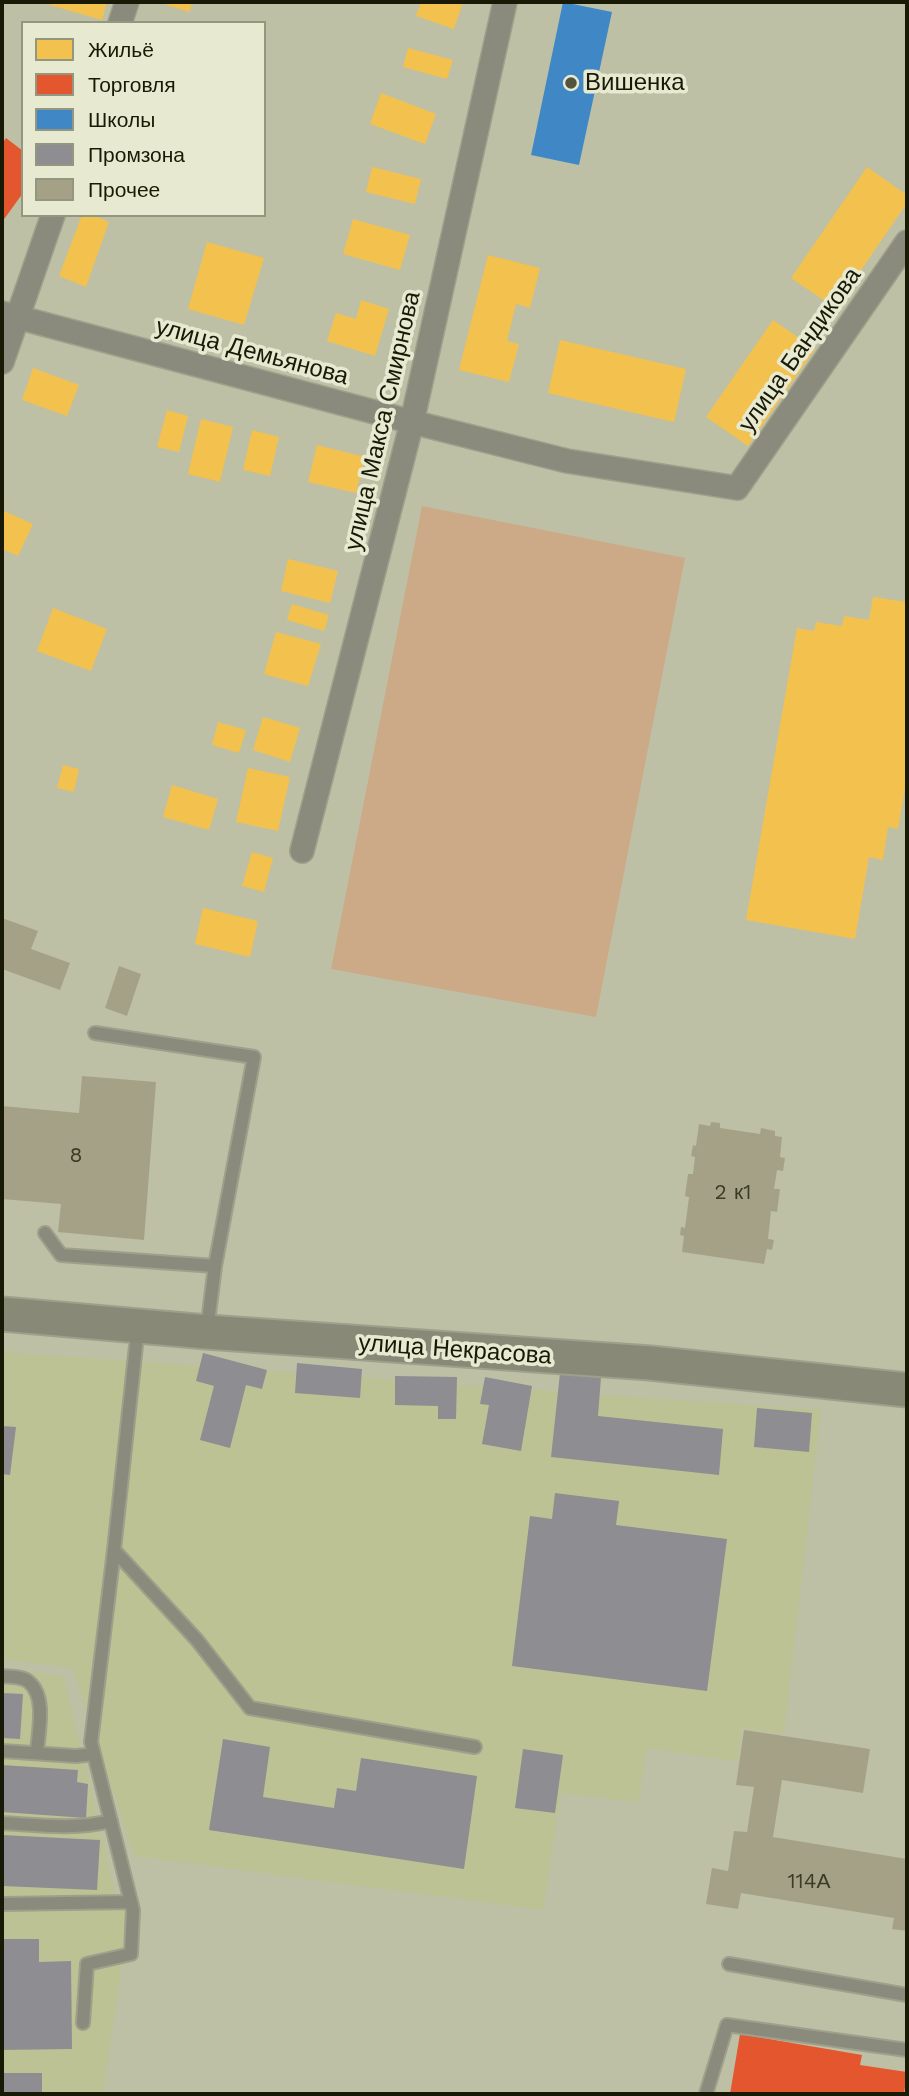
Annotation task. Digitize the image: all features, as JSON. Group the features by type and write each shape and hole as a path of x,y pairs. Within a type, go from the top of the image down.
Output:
{"street":[{"path":"121,21 127,2"},
{"name":"улица Макса Смирнова","path":"302,851 412,422 505,2"},
{"path":"2,362 10,315 52,217"},
{"name":"улица Бандикова","path":"737,488 907,242"},
{"name":"улица Демьянова","path":"10,315 567,461 737,488"},
{"name":"улица Некрасова","path":"2,1314 207,1332 650,1363 907,1390"}],"lane":[{"path":"95,1033 254,1058 215,1266 207,1332"},
{"path":"45,1233 61,1255 215,1266"},
{"path":"83,2023 87,1964 131,1954 131,1902 91,1742 138,1326"},
{"path":"114,1550 197,1640 250,1708 475,1747"},
{"path":"2,1676 29,1682 36,1692 39,1702 37,1753"},
{"path":"2,1751 76,1756 94,1754"},
{"path":"2,1822 74,1827 111,1821"},
{"path":"2,1904 131,1902"},
{"path":"729,1964 907,1995"},
{"path":"706,2094 727,2025 907,2050"}],"shaded area":[{"path":"422,506 685,558 596,1017 331,969"},
{"path":"2,1352 821,1410 784,1734 742,1728 737,1761 646,1748 639,1802 561,1793 543,1910 134,1856 73,1668 2,1659"},
{"path":"2,1668 64,1677 116,1896 131,1902 103,2094 2,2094"}],"building: Жильё":[{"path":"51,2 107,2 102,20 50,5"},
{"path":"158,2 193,2 189,12"},
{"path":"421,2 463,2 454,29 416,16"},
{"path":"408,48 453,60 447,79 403,67"},
{"path":"381,93 436,114 425,144 370,124"},
{"path":"372,167 421,179 415,204 366,192"},
{"path":"867,167 907,195 907,203 835,308 791,278"},
{"path":"81,217 98,217 109,222 86,287 59,276"},
{"path":"353,219 410,235 400,270 343,254"},
{"path":"207,242 264,258 244,325 188,309"},
{"path":"488,255 540,268 530,308 516,304 507,341 519,344 509,382 459,370"},
{"path":"361,300 389,309 375,356 327,341 336,313 356,319"},
{"path":"773,320 815,349 748,446 706,417"},
{"path":"560,340 686,369 674,422 548,393"},
{"path":"33,368 79,385 67,416 22,400"},
{"path":"167,410 188,416 179,452 157,447"},
{"path":"201,419 233,427 220,482 188,474"},
{"path":"252,430 279,437 270,476 243,470"},
{"path":"317,445 365,457 356,493 308,482"},
{"path":"2,510 33,524 18,556 2,549"},
{"path":"288,559 338,571 330,603 281,591"},
{"path":"873,597 907,602 907,776 898,829 888,827 883,860 869,857 855,939 746,920 797,628 814,631 816,622 842,626 844,616 869,620"},
{"path":"292,604 329,615 324,631 287,620"},
{"path":"53,608 107,629 91,671 37,651"},
{"path":"276,632 321,644 308,686 264,674"},
{"path":"263,717 300,728 290,762 253,750"},
{"path":"218,722 246,730 239,753 212,745"},
{"path":"63,765 79,769 74,792 57,788"},
{"path":"248,768 290,777 278,831 236,822"},
{"path":"172,785 218,799 209,830 163,817"},
{"path":"252,852 273,858 264,892 242,886"},
{"path":"203,908 258,921 250,957 195,944"}],"building: Торговля":[{"path":"6,138 21,149 21,196 2,222 2,144"},
{"path":"740,2034 862,2055 860,2065 907,2072 904,2094 730,2094"}],"building: Школы":[{"name":"Вишенка","path":"563,2 612,12 579,165 531,155"}],"building: Промзона":[{"path":"203,1353 267,1370 262,1389 246,1385 230,1448 200,1440 214,1386 196,1381"},
{"path":"297,1363 362,1369 360,1398 295,1393"},
{"path":"560,1373 601,1377 598,1416 723,1429 719,1475 551,1457"},
{"path":"395,1376 457,1377 456,1419 438,1419 438,1406 395,1405"},
{"path":"485,1377 532,1386 521,1451 482,1444 489,1405 480,1404"},
{"path":"757,1408 812,1413 809,1452 754,1447"},
{"path":"2,1426 16,1427 10,1475 2,1474"},
{"path":"555,1493 619,1501 616,1525 727,1539 707,1691 512,1666 530,1516 552,1519"},
{"path":"2,1693 23,1694 20,1739 2,1738"},
{"path":"223,1739 270,1747 263,1797 334,1808 337,1788 356,1791 361,1758 477,1776 464,1869 209,1830"},
{"path":"523,1749 563,1755 555,1813 515,1808"},
{"path":"2,1765 78,1770 77,1782 88,1784 86,1818 2,1812"},
{"path":"2,1835 100,1840 97,1890 2,1886"},
{"path":"2,1939 39,1939 39,1962 71,1961 72,2049 2,2050"},
{"path":"2,2073 42,2073 42,2094 2,2094"}],"building: Прочее":[{"path":"2,918 38,931 31,949 70,963 60,990 2,969"},
{"path":"119,966 141,974 127,1016 105,1008"},
{"path":"82,1076 156,1082 144,1240 58,1232 61,1204 2,1199 2,1106 79,1113"},
{"path":"711,1122 720,1123 720,1128 760,1134 761,1128 775,1131 775,1136 782,1137 780,1157 785,1158 783,1171 777,1170 774,1189 780,1189 777,1212 771,1211 768,1239 774,1240 772,1250 767,1249 764,1264 682,1252 684,1236 680,1235 681,1227 685,1228 689,1197 685,1196 688,1174 693,1174 693,1145 696,1146 699,1124 710,1126"},
{"path":"744,1730 870,1749 863,1793 782,1780 773,1837 907,1859 907,1931 892,1929 894,1918 741,1893 738,1909 706,1904 712,1868 728,1871 734,1831 747,1832 754,1787 736,1785"}],"place":[{"name":"Вишенка","path":"571,83"}]}
